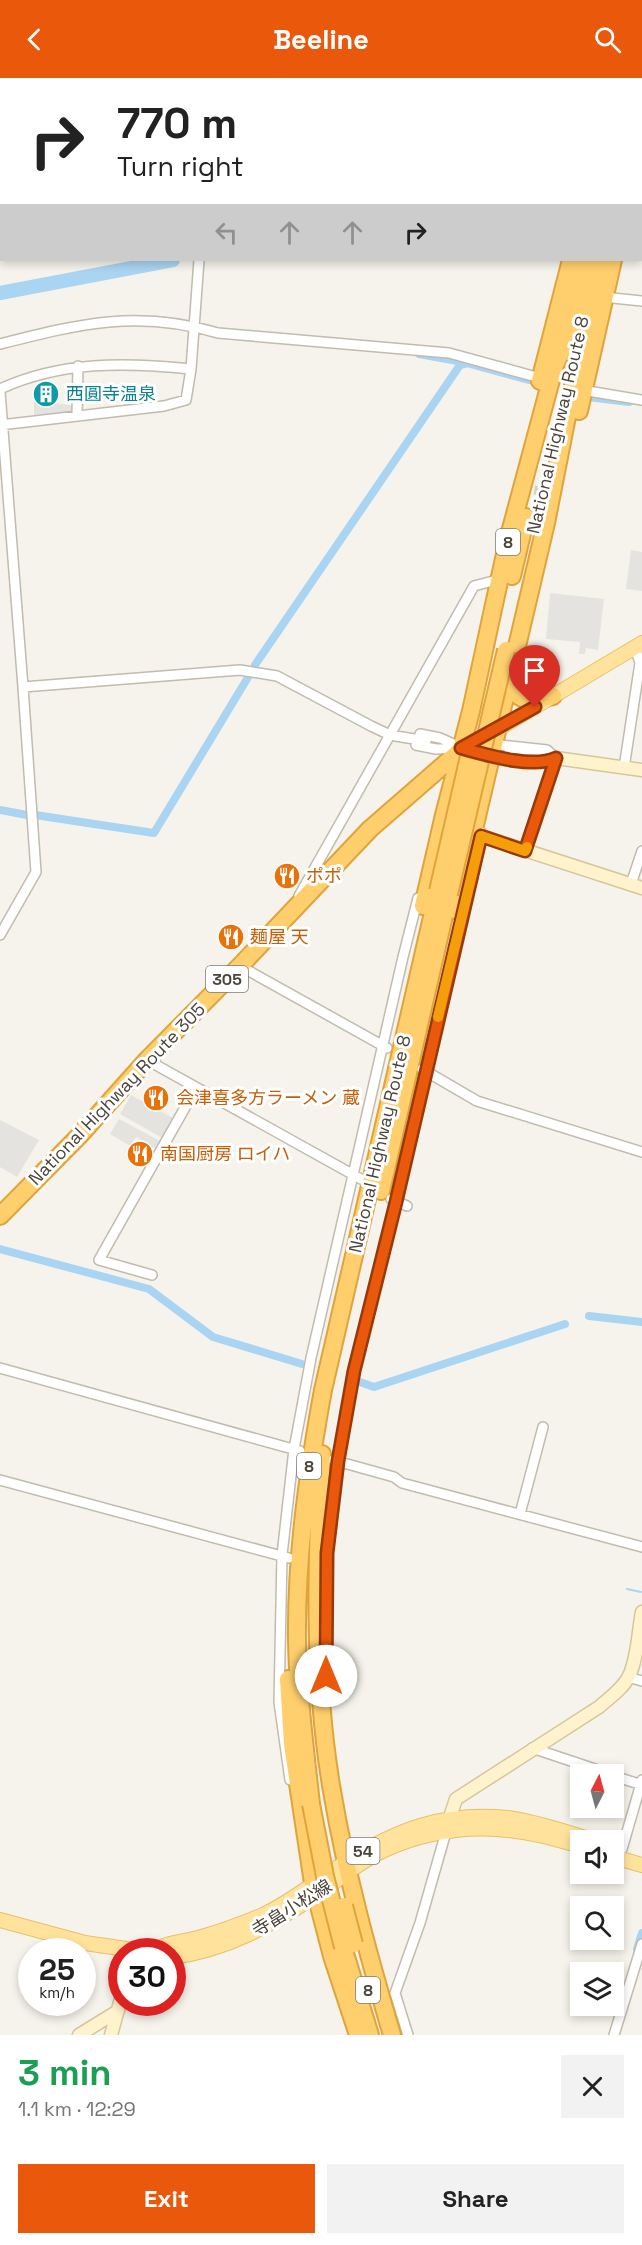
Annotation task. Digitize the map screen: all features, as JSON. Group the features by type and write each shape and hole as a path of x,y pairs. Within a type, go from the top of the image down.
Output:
{"highway":[{"path":"471,711 468,688 540,378 565,292 570,261"},
{"name":"National Highway Route 8","path":"370,2035 343,1949 335,1871 312,1725 307,1620 308,1545 323,1390 382,1134 443,893 507,657 572,341 585,261"},
{"name":"National Highway Route 8","path":"572,341 598,261"},
{"path":"554,696 523,699 517,695 512,686 507,657 524,646 527,636 601,296 613,261"},
{"name":"8","path":"382,1134 397,1034 440,832 471,711 508,540 555,364 572,341"},
{"name":"8","path":"397,1124 405,1114 486,782 498,745 507,657"},
{"name":"National Highway Route 305","path":"0,1216 79,1136 147,1060 370,829 461,748 498,745"},
{"path":"416,787 430,784 438,787 447,802"},
{"name":"National Highway Route 8","path":"316,1456 397,1124 443,893"},
{"name":"8","path":"316,1456 303,1475 288,1591 289,1708 315,1889 343,1949 358,2035"},
{"name":"8","path":"322,1799 347,1867"},
{"path":"347,1867 356,1914 392,2035"},
{"name":"National Highway Route 8","path":"343,1949 382,2035"}],"main road":[{"path":"498,745 554,696 638,645"},
{"name":"寺畠小松線","path":"186,1954 214,1949 245,1937 384,1840 411,1827 509,1818 570,1833"},
{"name":"寺畠小松線","path":"447,1825 522,1831 570,1843"},
{"path":"624,1853 642,1856"},
{"path":"624,1855 642,1865"},
{"name":"寺畠小松線","path":"186,1940 264,1914 315,1889"},
{"name":"寺畠小松線","path":"0,1920 85,1943 108,1946"}],"street":[{"path":"2,425 164,406 186,400 191,369 199,261"},
{"path":"601,296 642,301"},
{"path":"0,344 71,326 115,320 147,320 194,326 218,333 449,353 540,378"},
{"path":"0,935 36,872 0,390 24,378 78,366 150,365 191,369"},
{"path":"77,415 78,366"},
{"path":"581,389 642,400"},
{"path":"292,909 474,586 492,581"},
{"path":"624,768 638,712 641,663 638,645"},
{"path":"22,687 240,670 277,676 390,735 426,741"},
{"path":"390,735 397,731 440,738 461,748 498,745 547,750 556,758"},
{"path":"498,745 546,762 556,758"},
{"path":"498,745 556,758 642,770"},
{"path":"525,851 556,758"},
{"path":"307,1843 297,1817 287,1767 279,1702 285,1556 316,1456 354,1371 423,1069 481,836 486,782"},
{"path":"322,1799 335,1778 326,1676 325,1567 311,1358 357,1177 429,853 440,832"},
{"path":"481,836 636,886 642,850"},
{"path":"240,966 385,1047"},
{"path":"147,1060 357,1177"},
{"path":"423,1069 477,1101 642,1152"},
{"path":"152,1275 99,1260 196,1088"},
{"path":"393,1200 407,1206"},
{"path":"0,1368 394,1476 402,1483 642,1548"},
{"path":"520,1514 543,1427"},
{"path":"1,1483 285,1556"},
{"path":"408,2035 395,1993 420,1923 456,1799 599,1707 620,1688 628,1677 642,1612"},
{"path":"628,1677 642,1681"},
{"path":"532,1748 579,1764"},
{"path":"624,1778 642,1783 624,1830"},
{"path":"356,1914 369,1936 400,2035"},
{"path":"614,2035 642,1944"},
{"path":"343,1949 330,1966 352,2035"},
{"path":"79,2035 110,2016"},
{"path":"111,2035 117,2016"}],"shaded area":[{"path":"34,402 72,405 72,412 34,415"},
{"path":"631,550 642,552 642,591 626,589"},
{"path":"550,593 604,599 598,650 586,648 585,654 579,654 580,642 546,639"},
{"path":"131,1095 175,1119 164,1139 120,1114"},
{"path":"119,1119 162,1142 157,1150 136,1137 130,1146 110,1134"},
{"path":"0,1120 39,1140 17,1177 0,1167"}],"waterway":[{"path":"0,293 168,261"},
{"path":"419,354 463,362 529,380"},
{"path":"255,665 460,365 468,363"},
{"path":"588,397 629,402"},
{"path":"35,815 154,833 250,674"},
{"path":"0,810 27,815"},
{"path":"0,1249 149,1289 213,1337 302,1364"},
{"path":"589,1316 642,1322"},
{"path":"357,1381 374,1387 565,1324"},
{"path":"627,1589 641,1592"},
{"path":"637,1949 642,1933"}],"tunnel":[{"path":"521,488 554,493"},
{"path":"426,741 450,744"}],"slow traffic":[{"path":"438,1017 481,836 525,851 527,847"}],"place":[{"name":"西圓寺温泉","path":"46,394"},
{"name":"ポポ","path":"287,876"},
{"name":"麺屋 天","path":"231,937"},
{"name":"会津喜多方ラーメン 蔵","path":"156,1098"},
{"name":"南国厨房 ロイハ","path":"140,1154"}],"route":[{"path":"326,1676 327,1553 338,1461 354,1371 396,1202 481,836 525,851 556,758 546,762 527,761 492,756 461,748 535,707"}]}
